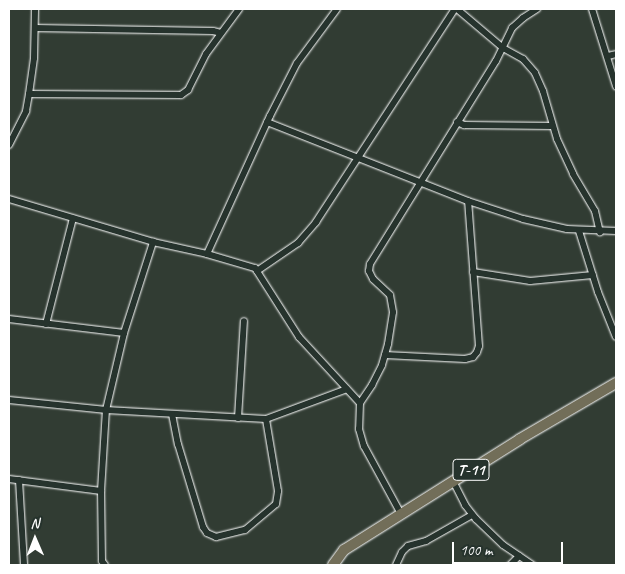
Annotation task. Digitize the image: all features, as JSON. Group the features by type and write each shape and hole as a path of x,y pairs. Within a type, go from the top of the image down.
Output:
{"highway":[{"name":"T-11","path":"333,565 344,550 453,481 616,383"}],"street":[{"path":"10,141 26,111 35,28 35,9"},
{"path":"29,94 182,96 188,90 200,62 239,9"},
{"path":"207,254 267,122 297,63 337,9"},
{"path":"257,271 298,243 324,210 357,157 456,9 503,48 519,55 535,73 544,91 552,126 573,174 595,211 600,232"},
{"path":"401,514 364,446 359,429 360,404 375,380 386,355 392,326 393,302 388,291 373,279 369,267 503,48 509,33 517,22 538,9"},
{"path":"592,9 616,86"},
{"path":"35,28 213,31 220,33"},
{"path":"608,56 616,54"},
{"path":"267,122 419,183 539,224 579,231 616,231"},
{"path":"457,122 464,125 552,126"},
{"path":"9,199 153,242 207,254 255,268 299,337 360,404"},
{"path":"386,355 465,359 476,355 479,346 468,201"},
{"path":"46,324 73,218"},
{"path":"579,231 616,337"},
{"path":"105,565 102,561 100,491 106,410 124,332 153,242"},
{"path":"473,272 530,281 593,275"},
{"path":"9,320 124,332"},
{"path":"238,418 244,322"},
{"path":"9,400 106,410 266,419 347,389"},
{"path":"172,414 178,444 203,527 206,533 216,537 245,530 276,504 278,491 266,419"},
{"path":"9,479 100,491"},
{"path":"19,480 24,565"},
{"path":"453,481 460,498 472,515 492,536 533,565"},
{"path":"396,565 402,552 408,546 426,541 472,515"},
{"path":"510,565 518,556"}]}
